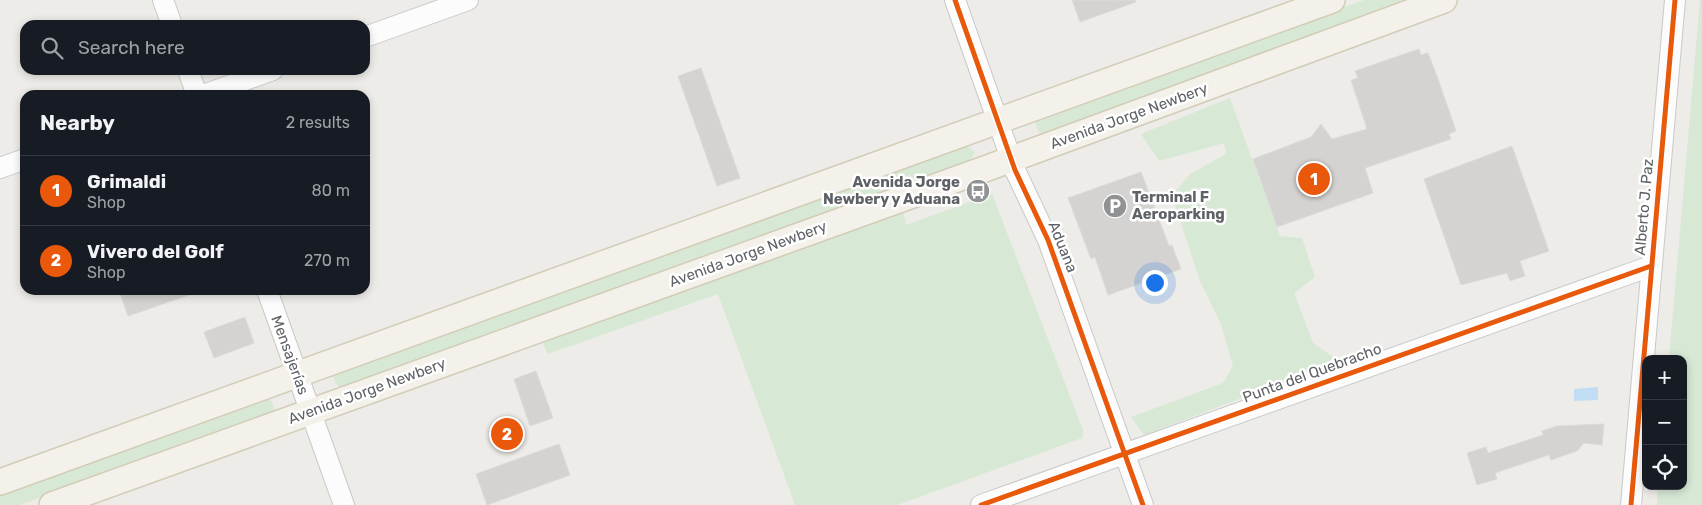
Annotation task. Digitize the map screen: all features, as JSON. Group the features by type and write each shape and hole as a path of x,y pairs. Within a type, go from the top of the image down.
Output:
{"main road":[{"path":"0,482 1332,0"},
{"name":"Avenida Jorge Newbery","path":"52,505 1011,159 1444,0"}],"street":[{"path":"163,0 170,20"},
{"path":"370,35 468,0"},
{"name":"Aduana","path":"955,0 1011,159 1048,240 1143,505"},
{"name":"Alberto J. Paz","path":"1631,505 1675,0"},
{"path":"190,75 195,90"},
{"path":"217,90 259,75"},
{"path":"0,168 20,161"},
{"name":"Punta del Quebracho","path":"981,505 1652,266"},
{"name":"Mensajerías","path":"269,295 344,505"}],"green space":[{"path":"1364,0 1417,0 1043,135 1038,131 1035,122 1040,117"},
{"path":"1700,0 1702,0 1702,505 1657,505 1658,490 1687,490 1687,355 1669,355"},
{"path":"1230,98 1280,236 1302,238 1315,277 1294,293 1313,343 1339,361 1144,435 1131,417 1223,383 1233,366 1221,324 1200,281 1172,196 1190,174 1226,154 1224,143 1159,161 1141,134"},
{"path":"966,144 975,153 971,159 957,166 341,388 336,384 333,376 337,370"},
{"path":"992,194 1083,430 1082,438 897,505 795,505 718,294 548,354 540,337 902,206 906,225"},
{"path":"265,398 270,399 274,407 272,414 20,505 0,505 0,493"}],"water":[{"path":"1598,387 1598,400 1574,401 1574,389"}],"building":[{"path":"1072,0 1135,0 1136,2 1080,22"},
{"path":"1419,49 1421,55 1428,53 1437,76 1456,131 1449,134 1451,139 1365,168 1373,193 1277,227 1253,159 1311,137 1321,124 1332,139 1367,129 1351,80 1358,78 1355,71"},
{"path":"701,68 740,178 717,186 678,76"},
{"path":"1512,146 1549,251 1520,261 1525,276 1510,281 1507,273 1461,285 1424,179"},
{"path":"1141,172 1169,246 1172,245 1181,269 1108,295 1095,257 1091,259 1068,198"},
{"path":"121,295 189,295 128,316"},
{"path":"245,317 254,343 214,358 204,332"},
{"path":"536,371 553,418 530,426 514,379"},
{"path":"1604,424 1602,445 1584,443 1577,451 1551,460 1549,455 1495,473 1497,479 1477,485 1467,453 1486,447 1488,453 1543,435 1542,431 1557,426"},
{"path":"559,444 570,475 487,505 476,474"}],"cycle path":[{"path":"955,0 1015,170 1048,240 1143,505"},
{"path":"1631,505 1675,0"},
{"path":"981,505 1651,266"}],"place":[{"name":"Grimaldi","path":"1314,179"},
{"name":"Avenida Jorge Newbery y Aduana","path":"978,191"},
{"name":"Terminal F Aeroparking","path":"1115,206"},
{"name":"Vivero del Golf","path":"507,434"}]}
